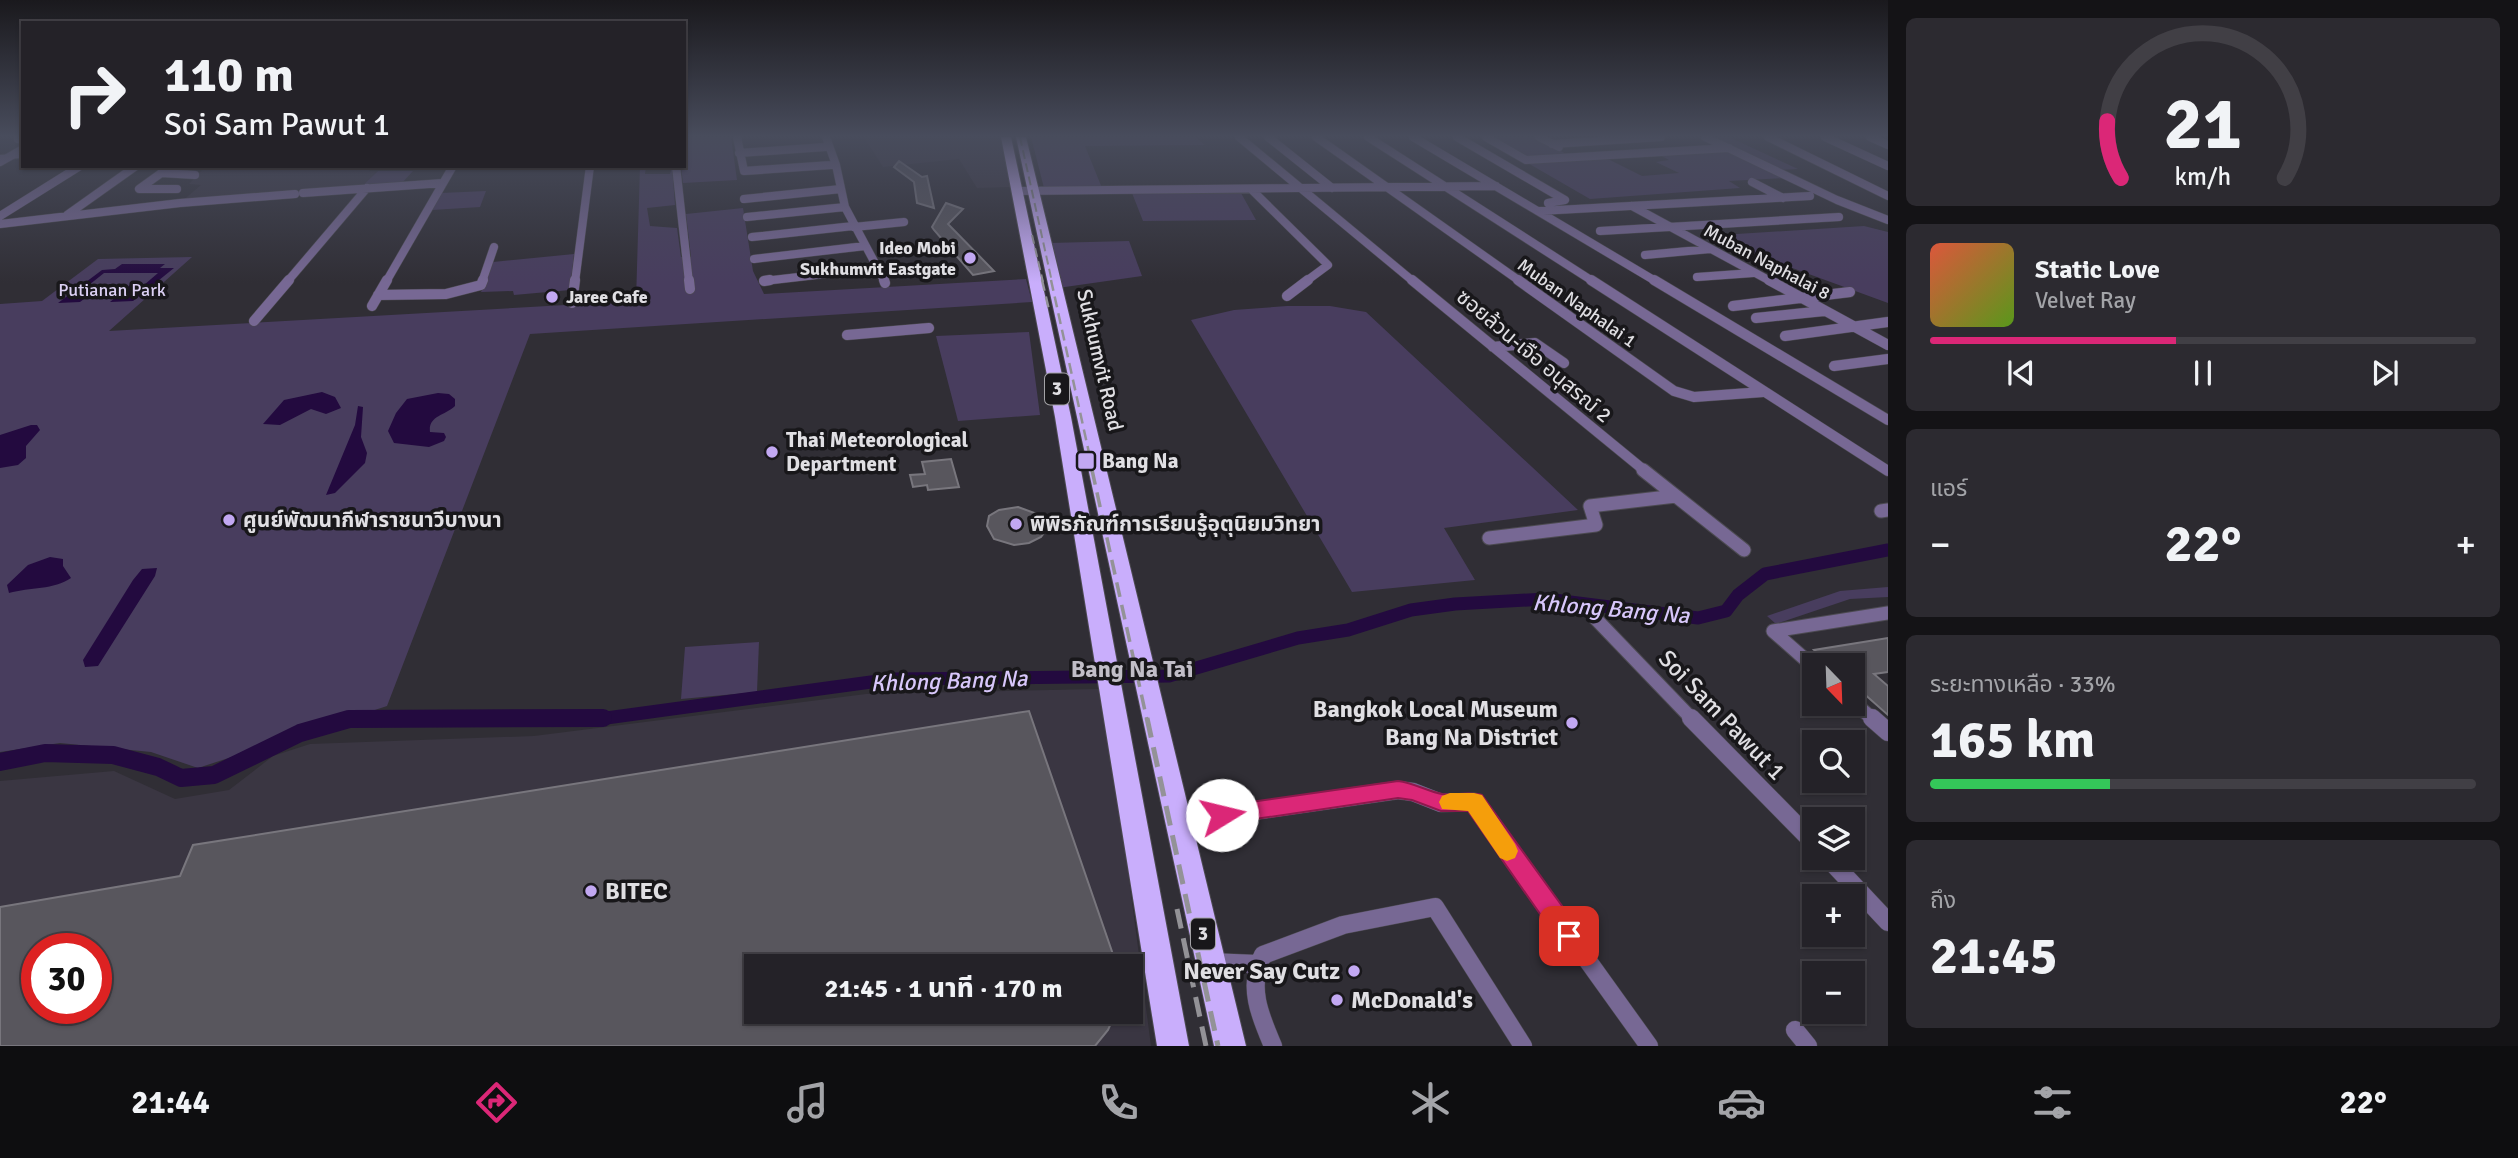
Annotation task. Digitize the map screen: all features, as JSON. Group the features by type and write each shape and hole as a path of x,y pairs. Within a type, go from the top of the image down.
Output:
{"highway":[{"name":"Sukhumvit Road","path":"1022,186 1136,642 1230,1046"},
{"name":"Sukhumvit Road","path":"1024,186 1173,1046"}],"street":[{"path":"0,216 48,186"},
{"path":"67,216 109,186"},
{"path":"144,186 140,189 177,189"},
{"path":"0,224 299,193 401,186"},
{"path":"372,306 441,186"},
{"path":"572,303 587,186"},
{"path":"678,186 690,289"},
{"path":"840,186 845,207 854,227 885,283"},
{"name":"ซอยล้วน-เจือ อนุสรณ์ 2","path":"1298,186 1744,550"},
{"path":"1443,186 1888,471"},
{"path":"1024,191 1496,186 1888,420"},
{"path":"1526,204 1565,200 1541,186"},
{"path":"1758,186 1784,198"},
{"path":"1808,186 1888,220"},
{"path":"1867,186 1888,196"},
{"name":"Muban Naphalai 1","path":"1388,187 1680,394 1694,397 1763,392"},
{"path":"254,321 368,188"},
{"path":"744,199 841,189"},
{"path":"1251,189 1328,265 1287,296"},
{"path":"1539,211 1810,196"},
{"path":"1767,199 1778,206"},
{"name":"Muban Naphalai 8","path":"1632,206 1888,345"},
{"path":"747,217 845,207"},
{"path":"1789,212 1801,219"},
{"path":"1600,232 1667,225 1839,217"},
{"path":"752,237 904,222"},
{"path":"754,259 865,246"},
{"path":"379,295 476,288 481,285 494,247"},
{"path":"1645,256 1710,249"},
{"path":"764,281 877,268"},
{"path":"1698,277 1753,273"},
{"path":"269,287 283,286"},
{"path":"1733,306 1850,292"},
{"path":"1756,318 1824,311"},
{"path":"1785,337 1888,322"},
{"path":"847,335 929,328"},
{"path":"1493,347 1535,342 1564,363"},
{"path":"1834,366 1888,359"},
{"path":"1489,538 1596,525 1590,506 1676,496"},
{"path":"1802,657 1773,631 1888,613"},
{"name":"Soi Sam Pawut 1","path":"1595,618 1802,832"},
{"path":"1866,713 1888,732"},
{"path":"1177,822 1398,790 1413,792 1441,803 1474,802 1649,1046"},
{"path":"1839,870 1888,922"},
{"path":"1273,1046 1253,982 1257,964 1263,955 1343,925 1435,907 1523,1046"},
{"path":"1210,962 1257,964"}],"shaded area":[{"path":"200,186 362,186 361,187 181,202"},
{"path":"976,186 1010,187 977,188"},
{"path":"122,264 165,264 160,268 174,268 133,301 110,302 130,285 144,285 158,273 104,273 89,285 101,286 80,302 58,303 102,270 115,269"},
{"path":"322,392 335,397 341,408 326,414 311,409 280,425 263,424 284,400"},
{"path":"438,393 449,394 455,399 455,406 434,419 430,427 430,432 444,433 444,441 429,447 394,443 388,431 396,413 407,399"},
{"path":"358,406 363,407 361,437 367,453 365,463 335,493 326,495 355,425"},
{"path":"37,425 40,430 26,446 26,458 18,465 0,468 0,435"},
{"path":"50,557 63,559 63,566 71,578 49,586 9,593 7,585 28,565"},
{"path":"157,568 155,576 98,666 85,667 83,660 133,580 142,569"},
{"name":"BITEC","path":"1098,689 1118,796 1139,954 744,954 744,1024 1143,1024 1143,985 1151,1046 0,1046 0,781 114,771 175,799 229,790 273,756 310,744 534,736 866,694"}],"green space":[{"name":"ศูนย์พัฒนากีฬาราชนาวีบางนา","path":"639,186 674,186 675,205 647,208 650,226 677,228 681,257 691,257 686,214 743,208 753,271 764,294 1026,279 1032,302 530,334 387,706 198,768 151,752 60,743 0,752 0,304 42,301 98,259 192,257 109,331 636,301"},
{"path":"1043,186 1101,186 1102,188 1044,188"},
{"path":"1567,186 1737,186 1740,188 1590,199"},
{"path":"486,191 480,207 432,210 441,193"},
{"path":"1132,193 1241,193 1256,220 1143,221"},
{"path":"1864,226 1888,232 1888,303 1705,236"},
{"path":"1129,241 1142,276 1058,288 1049,243"},
{"path":"574,254 570,290 514,295 513,291 481,292 493,262"},
{"path":"1330,306 1366,312 1578,510 1444,528 1475,580 1352,592 1191,320 1234,310"},
{"path":"1029,332 1040,415 958,421 936,336"},
{"path":"1888,587 1888,597 1850,599 1776,624 1767,616 1840,591"},
{"path":"759,642 757,692 681,699 685,647"}],"building":[{"path":"915,186 929,186 934,208 917,203"},
{"name":"Ideo Mobi Sukhumvit Eastgate","path":"946,203 963,209 948,224 994,271 973,275 934,230 932,227"},
{"path":"951,459 959,487 928,490 927,485 913,487 910,475 925,474 922,462"},
{"name":"พิพิธภัณฑ์การเรียนรู้อุตุนิยมวิทยา","path":"1018,507 1040,515 1046,530 1041,537 1029,543 1014,545 994,539 987,526 989,516 999,510"},
{"path":"1888,638 1888,672 1874,674 1888,686 1888,715 1866,696 1866,653 1817,653 1814,650"},
{"name":"BITEC","path":"1029,711 1113,954 744,954 744,1024 1111,1024 1095,1046 0,1046 0,907 180,876 193,845"}],"waterway":[{"name":"Khlong Bang Na","path":"346,720 599,719 893,679 1169,676 1298,638 1348,630 1411,610 1455,604 1546,599 1698,618 1726,611 1738,595 1765,574 1888,550"},
{"name":"Khlong Bang Na","path":"346,720 603,718"},
{"name":"Khlong Bang Na","path":"0,762 45,753 113,755 158,767 181,778 214,775 300,733 346,720"}],"railway":[{"path":"1031,186 1052,282"},
{"path":"1032,235 1043,282"},
{"path":"1042,280 1049,310"},
{"path":"1051,280 1093,471"},
{"path":"1092,470 1147,720"},
{"path":"1147,718 1218,1046"},
{"path":"1177,909 1206,1046"}],"slow traffic":[{"path":"1450,802 1474,802 1507,851"}],"place":[{"name":"Ideo Mobi Sukhumvit Eastgate","path":"970,258"},
{"name":"Jaree Cafe","path":"552,297"},
{"name":"Thai Meteorological Department","path":"772,452"},
{"name":"Bang Na","path":"1086,461"},
{"name":"ศูนย์พัฒนากีฬาราชนาวีบางนา","path":"229,520"},
{"name":"พิพิธภัณฑ์การเรียนรู้อุตุนิยมวิทยา","path":"1016,524"},
{"name":"Bangkok Local Museum Bang Na District","path":"1572,723"},
{"name":"BITEC","path":"591,891"},
{"name":"Never Say Cutz","path":"1354,971"},
{"name":"McDonald's","path":"1337,1000"}],"district":[{"name":"Bang Na Tai","path":"1132,669"}],"route":[{"path":"1222,815 1398,790 1413,792 1441,803 1474,802 1569,936"}],"park label":[{"name":"Putianan Park","path":"112,290"}]}
